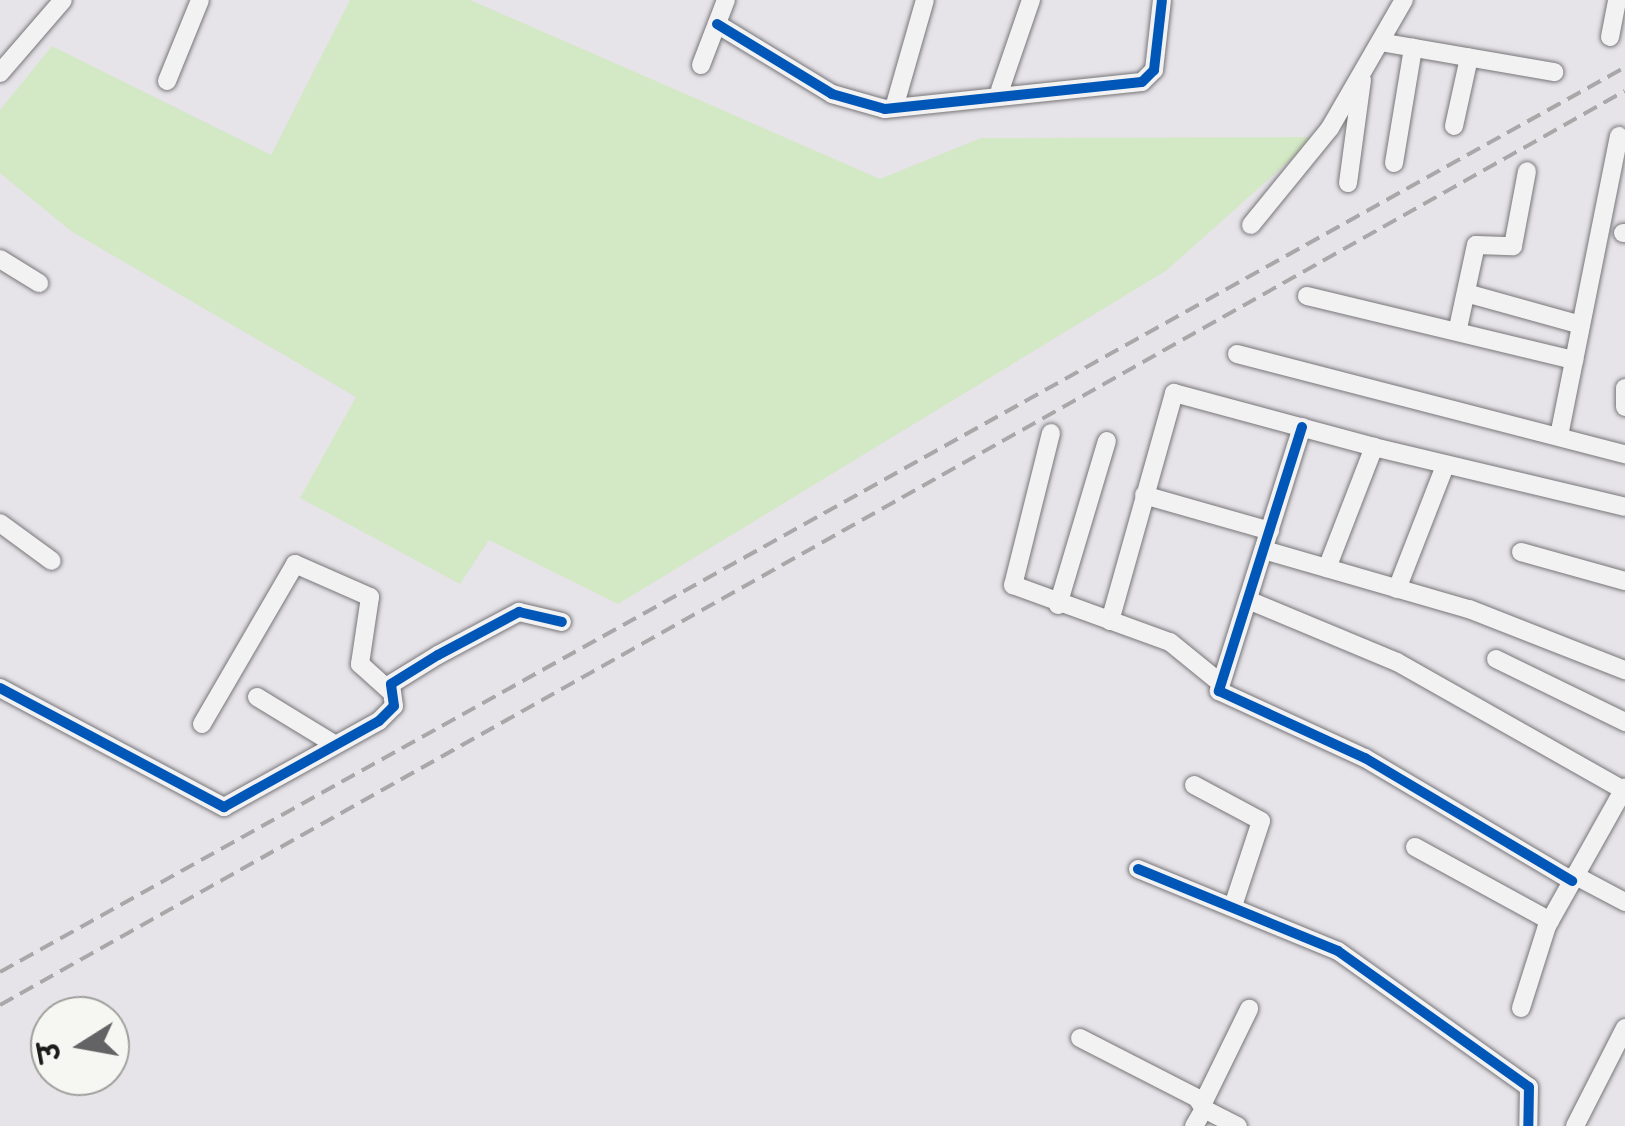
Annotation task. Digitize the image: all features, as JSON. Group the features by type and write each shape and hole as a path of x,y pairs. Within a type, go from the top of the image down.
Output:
{"street":[{"path":"0,73 62,0"},
{"path":"167,81 200,0"},
{"path":"701,65 726,0"},
{"path":"894,108 925,0"},
{"path":"1000,90 1031,0"},
{"path":"717,24 832,94 894,108 1000,90 1142,82 1154,70 1162,0"},
{"path":"1610,37 1618,0"},
{"path":"1252,225 1363,72 1399,2"},
{"path":"1380,42 1554,72"},
{"path":"1394,163 1413,48"},
{"path":"1454,126 1469,58"},
{"path":"1348,183 1363,72"},
{"path":"1559,436 1619,136"},
{"path":"1458,328 1477,243 1513,246 1527,171"},
{"path":"0,259 39,283"},
{"path":"1466,293 1581,325"},
{"path":"1306,296 1458,328 1574,360"},
{"path":"1237,354 1625,454"},
{"path":"1625,388 1625,408"},
{"path":"1110,622 1174,393 1446,466 1625,506"},
{"path":"1219,682 1302,428"},
{"path":"1051,433 1012,578 1018,590 1190,651 1219,682 1231,702 1365,758 1573,878 1625,902"},
{"path":"1058,604 1108,441"},
{"path":"1328,568 1374,447"},
{"path":"1397,588 1446,466"},
{"path":"1144,495 1328,568 1397,588 1625,670"},
{"path":"0,523 52,560"},
{"path":"1521,552 1625,581"},
{"path":"202,724 295,564 370,597 360,664 390,690"},
{"path":"1248,600 1398,662 1624,788 1550,921 1521,1008"},
{"path":"390,690 513,614 562,622"},
{"path":"1496,659 1625,722"},
{"path":"0,688 216,806 238,803 388,714 390,690"},
{"path":"257,697 334,744"},
{"path":"1194,785 1261,820 1232,906"},
{"path":"1415,846 1550,921"},
{"path":"1138,869 1321,941 1520,1079 1532,1093 1528,1126"},
{"path":"1194,1126 1250,1010"},
{"path":"1575,1126 1625,1028"},
{"path":"1080,1038 1238,1126"}],"green space":[{"path":"350,0 470,0 880,179 981,138 1316,137 1167,270 618,604 489,540 460,584 300,498 356,397 71,231 0,173 0,110 52,46 271,155"}],"railway":[{"path":"0,972 1625,67"},
{"path":"0,1005 1625,91"}],"cycle path":[{"path":"717,24 832,94 885,109 1142,82 1154,70 1162,0"},
{"path":"1302,427 1219,691 1365,758 1572,881"},
{"path":"0,688 224,807 379,721 394,706 391,684 438,655 519,612 562,622"},
{"path":"1138,869 1338,951 1529,1087 1528,1126"}]}
